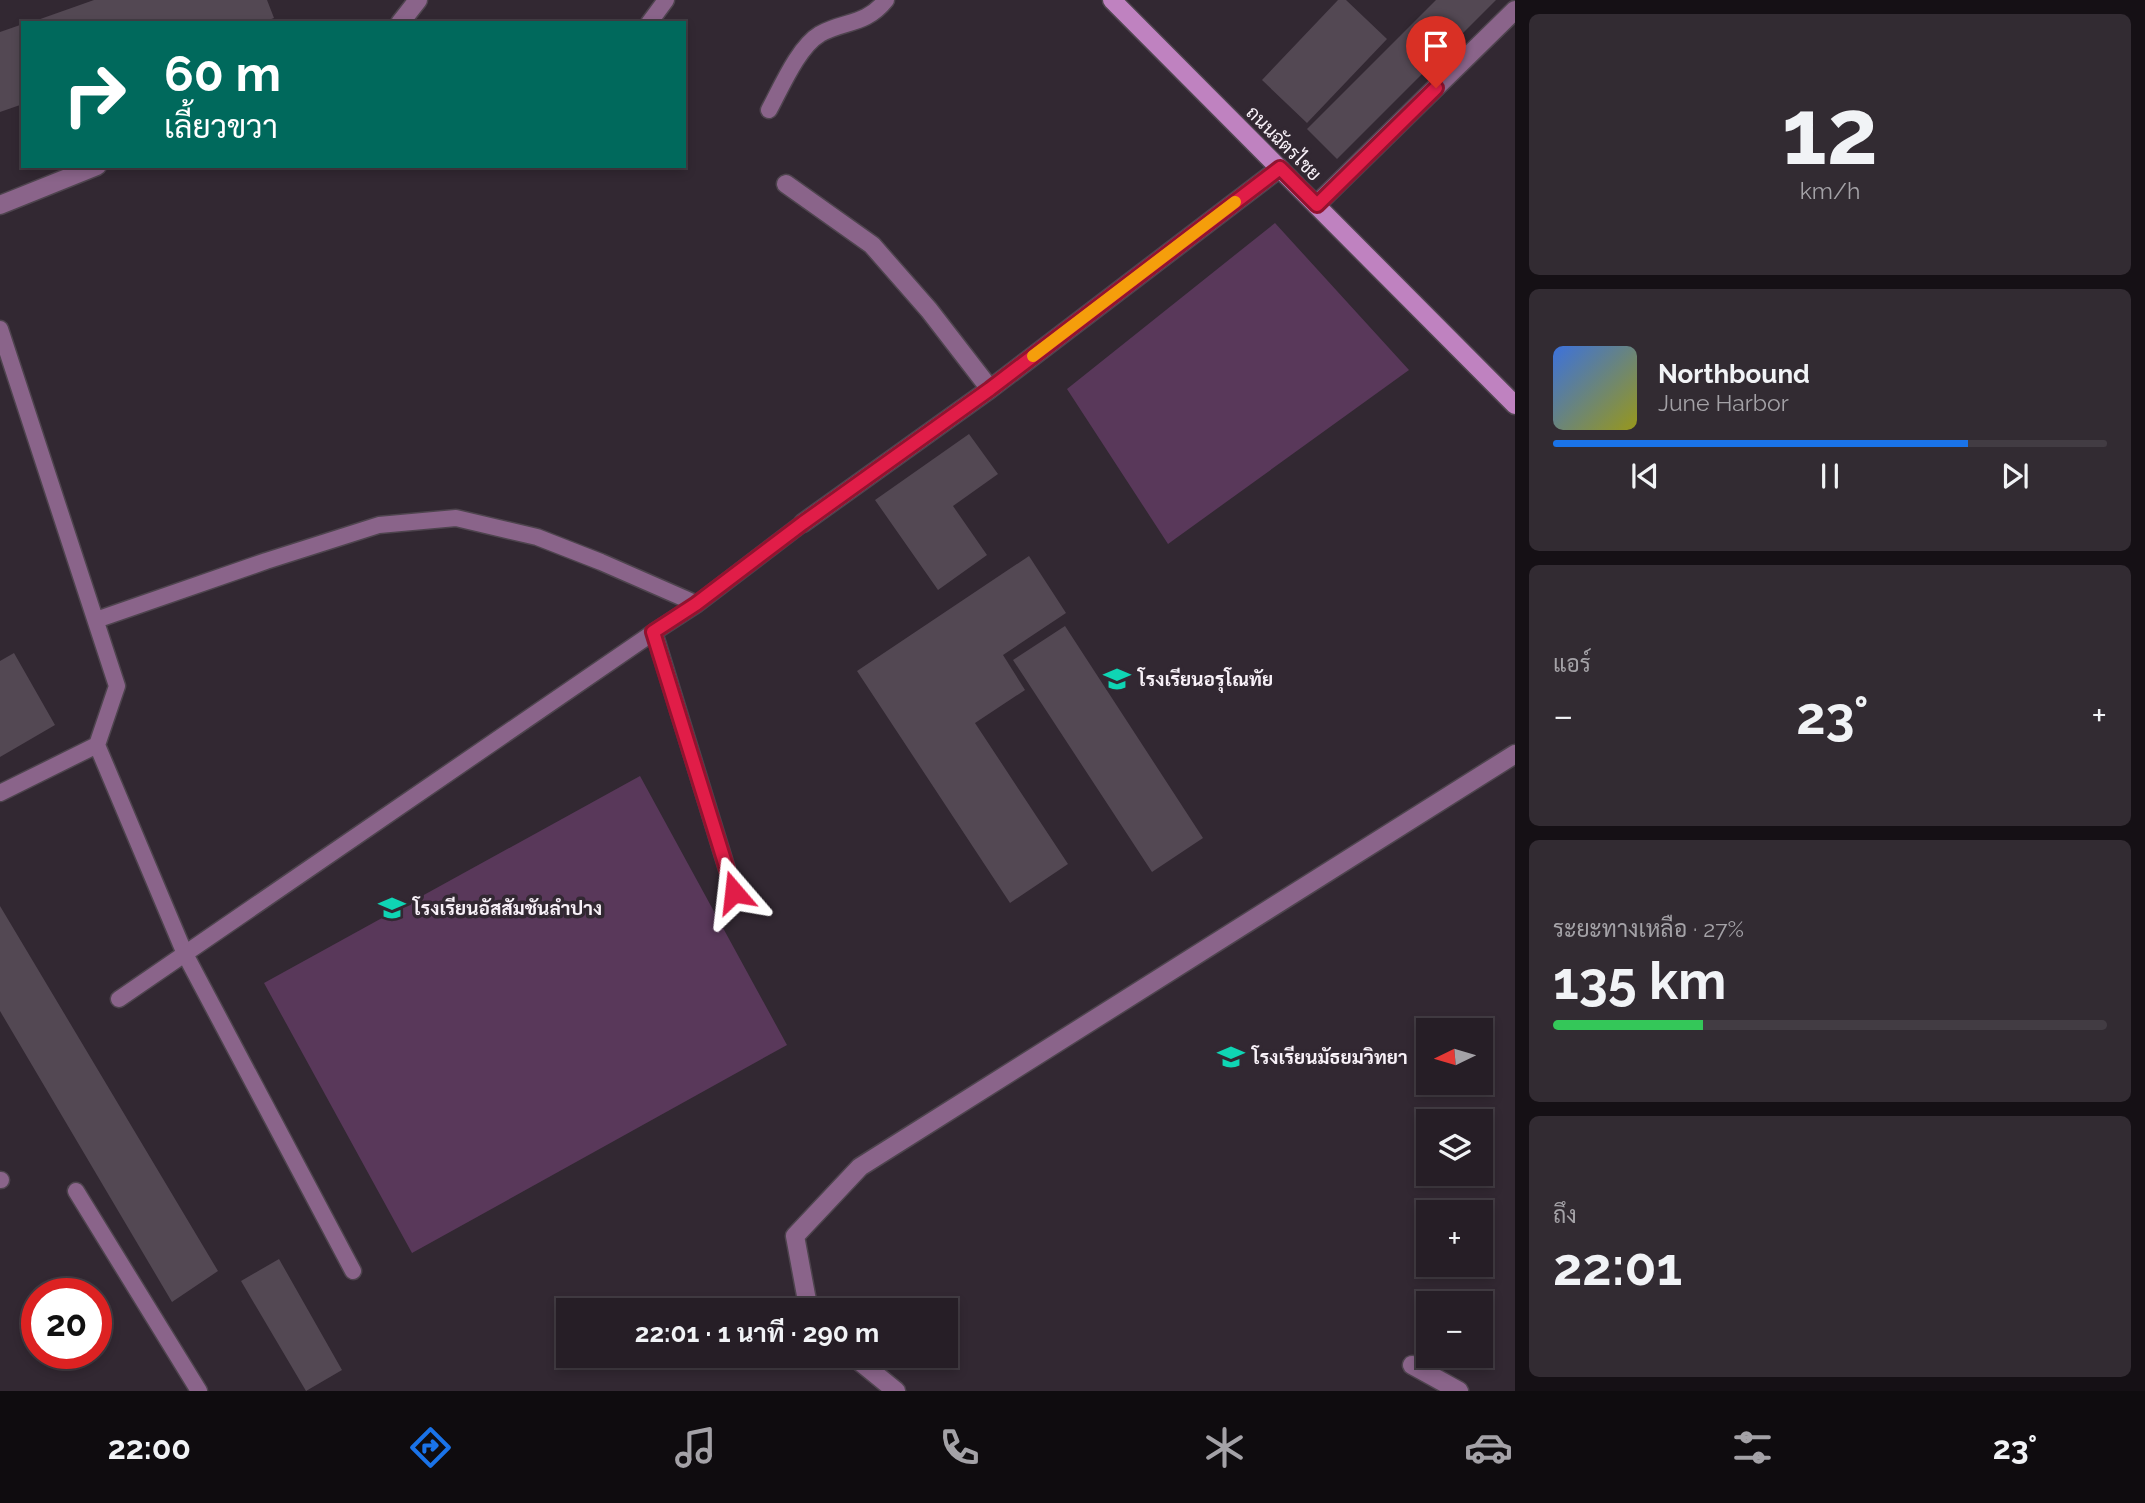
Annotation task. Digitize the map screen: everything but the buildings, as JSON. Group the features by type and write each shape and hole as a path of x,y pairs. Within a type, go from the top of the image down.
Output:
{"main road":[{"name":"ถนนฉัตรไชย","path":"1112,0 1515,405"}],"street":[{"path":"402,21 418,0"},
{"path":"1317,205 1515,10"},
{"path":"0,205 92,168"},
{"path":"803,523 990,389 1280,168"},
{"path":"786,184 872,245 929,310 990,389"},
{"path":"807,1298 795,1236 860,1167 1515,754"},
{"path":"1412,1366 1459,1391"},
{"path":"868,1368 896,1391"}],"lane":[{"path":"650,21 666,0"},
{"path":"769,110 786,78 811,41 821,33 871,15 887,0"},
{"path":"0,330 117,686 97,745 185,954 353,1271"},
{"path":"96,620 379,525 456,518 537,537 696,604"},
{"path":"119,999 696,604 803,523"},
{"path":"653,632 734,892"},
{"path":"0,793 97,745"},
{"path":"76,1191 199,1391"}],"shaded area":[{"path":"1275,223 1409,370 1168,544 1067,389"},
{"path":"640,776 787,1045 412,1253 264,983"}],"slow traffic":[{"path":"1033,356 1235,202"}],"place":[{"name":"โรงเรียนอรุโณทัย","path":"1117,679"},
{"name":"โรงเรียนอัสสัมชันลำปาง","path":"392,908"},
{"name":"โรงเรียนมัธยมวิทยา","path":"1231,1057"}],"route":[{"path":"734,892 653,632 696,604 803,523 990,389 1280,168 1317,205 1436,88"}]}
